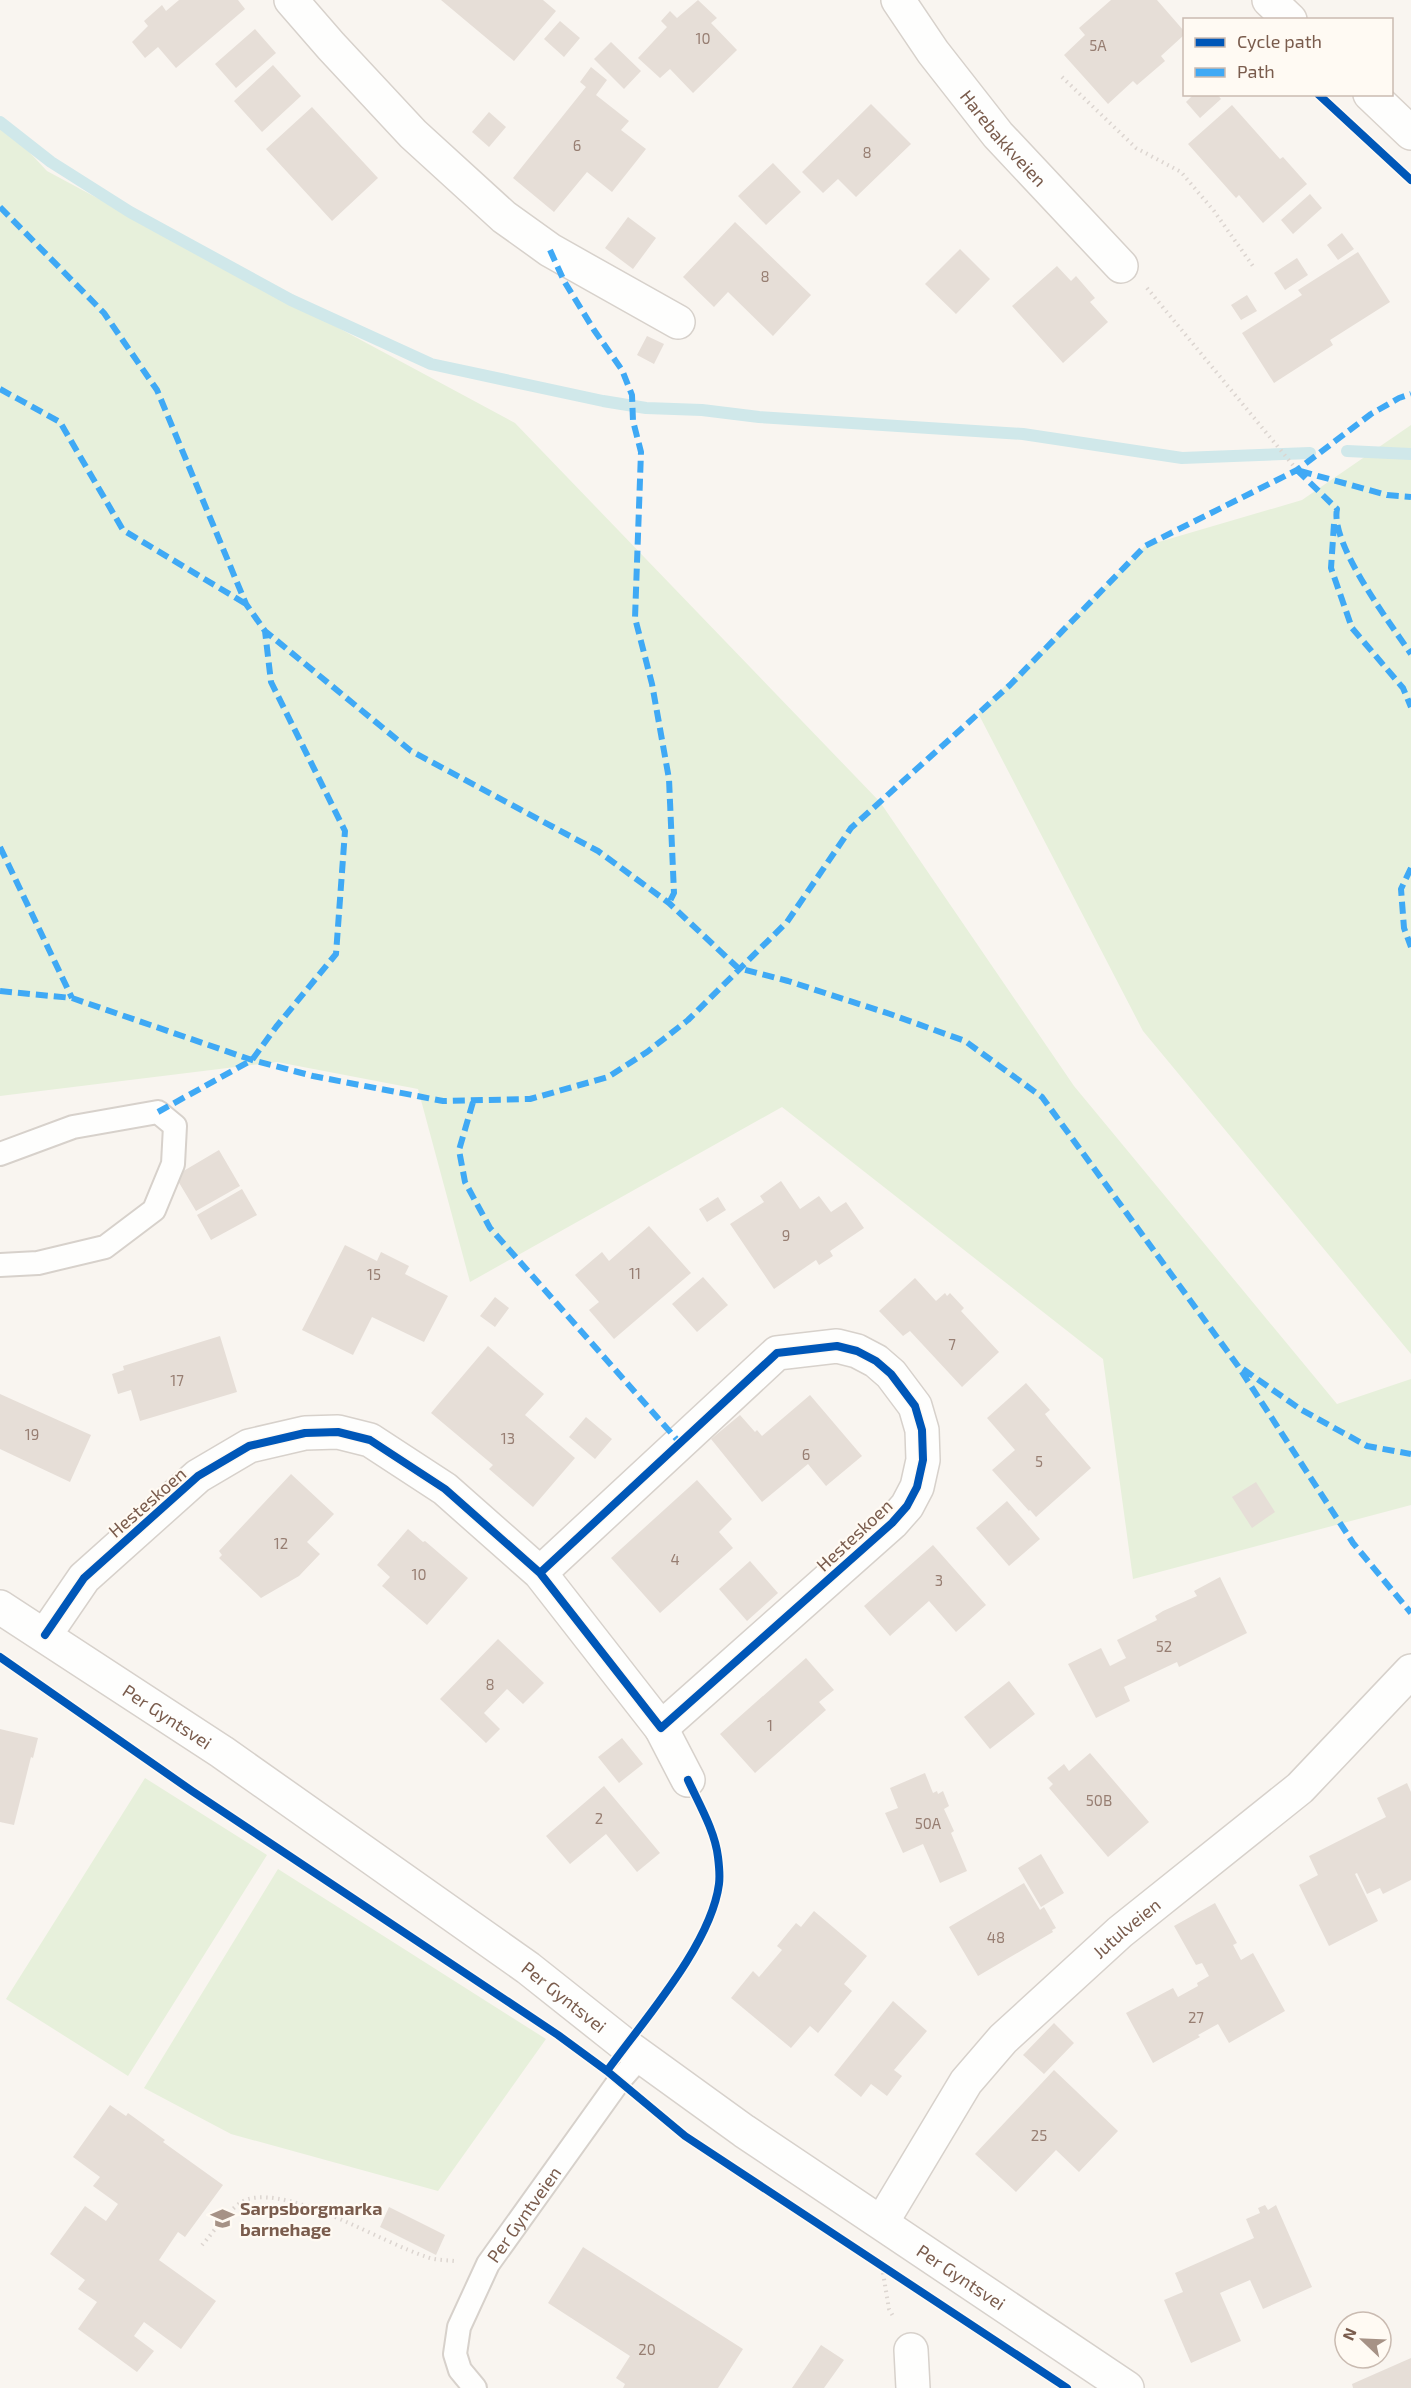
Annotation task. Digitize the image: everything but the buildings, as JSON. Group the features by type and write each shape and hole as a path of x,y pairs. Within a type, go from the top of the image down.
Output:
{"street":[{"path":"291,0 413,134 504,217 550,250 678,322"},
{"name":"Harebakkveien","path":"898,0 933,52 998,135 1121,266"},
{"path":"1269,0 1288,18"},
{"path":"1372,96 1411,133"},
{"name":"Hesteskoen","path":"45,1635 84,1578 198,1476 249,1446 305,1433 338,1432 370,1440 445,1489 540,1574 661,1728 892,1523 906,1506 917,1487 923,1460 915,1406 902,1388 876,1361 847,1348 837,1346 777,1353 540,1574"},
{"name":"Per Gyntsvei","path":"0,1607 241,1766 528,1968 640,2056 744,2131 1127,2388"},
{"name":"Jutulveien","path":"882,2222 966,2082 1003,2039 1119,1932 1300,1788 1411,1671"},
{"path":"661,1728 688,1780"},
{"path":"912,2350 913,2388"}],"lane":[{"path":"0,1155 73,1126 158,1112 175,1126 173,1164 154,1210 105,1246 38,1263 0,1264"},
{"name":"Per Gyntveien","path":"476,2388 460,2370 455,2354 459,2327 488,2264 612,2091 640,2056"}],"path":[{"path":"1062,76 1136,148 1180,172 1214,211 1255,269"},
{"path":"1121,266 1153,294 1297,470"},
{"path":"202,2244 238,2204 247,2199 269,2197 315,2210 429,2258 488,2264"},
{"path":"872,2260 891,2272"},
{"path":"882,2266 890,2309 912,2350"}],"green space":[{"path":"0,121 47,171 515,423 880,802 1074,1086 1337,1404 1411,1379 1411,1505 1133,1579 1103,1359 782,1107 470,1282 418,1089 277,1062 0,1096"},
{"path":"1411,425 1411,1354 1143,1031 978,713 1145,546 1302,500"},
{"path":"145,1778 267,1855 128,2076 6,1999"},
{"path":"278,1869 546,2039 438,2191 231,2134 144,2088"}],"waterway":[{"path":"0,122 51,162 130,212 291,300 431,364 646,408 702,410 759,417 1023,434 1182,458 1310,453"},
{"path":"1347,451 1411,454"}],"marked path":[{"path":"0,207 104,313 157,390 246,604 265,631 411,751 598,851 669,903 738,968 788,981 965,1041 1042,1097 1238,1366 1353,1543 1411,1613"},
{"path":"550,250 564,281 622,370 632,395 633,421 641,452 635,618 652,684 669,779 674,893 669,903"},
{"path":"0,389 60,422 123,530 246,604"},
{"path":"0,991 72,998 252,1060 313,1076 443,1101 530,1099 608,1077 647,1052 688,1020 787,922 851,828 1010,685 1145,546 1297,470 1371,414 1411,394"},
{"path":"1297,470 1337,509 1337,524 1352,562 1411,654"},
{"path":"1300,471 1387,495 1411,497"},
{"path":"1334,524 1331,568 1352,628 1403,688 1411,707"},
{"path":"158,1112 252,1060 336,954 345,831 271,682 265,631"},
{"path":"0,847 72,998"},
{"path":"1411,868 1401,889 1404,928 1411,947"},
{"path":"473,1102 459,1150 465,1182 490,1228 680,1443"},
{"path":"1243,1369 1300,1409 1367,1446 1411,1454"}],"cycle path":[{"path":"1320,96 1411,180"},
{"path":"45,1635 84,1578 198,1476 249,1446 305,1433 338,1432 370,1440 445,1489 540,1573 661,1728 892,1523 907,1506 917,1487 923,1460 922,1430 915,1406 891,1374 876,1361 857,1351 837,1346 777,1353 540,1573"},
{"path":"0,1657 192,1791 558,2035 607,2071 685,2136 1067,2388"},
{"path":"607,2071 674,1982 690,1957 713,1907 719,1881 716,1847 714,1837 688,1780"}],"place":[{"name":"Sarpsborgmarka barnehage","path":"222,2218"}]}
